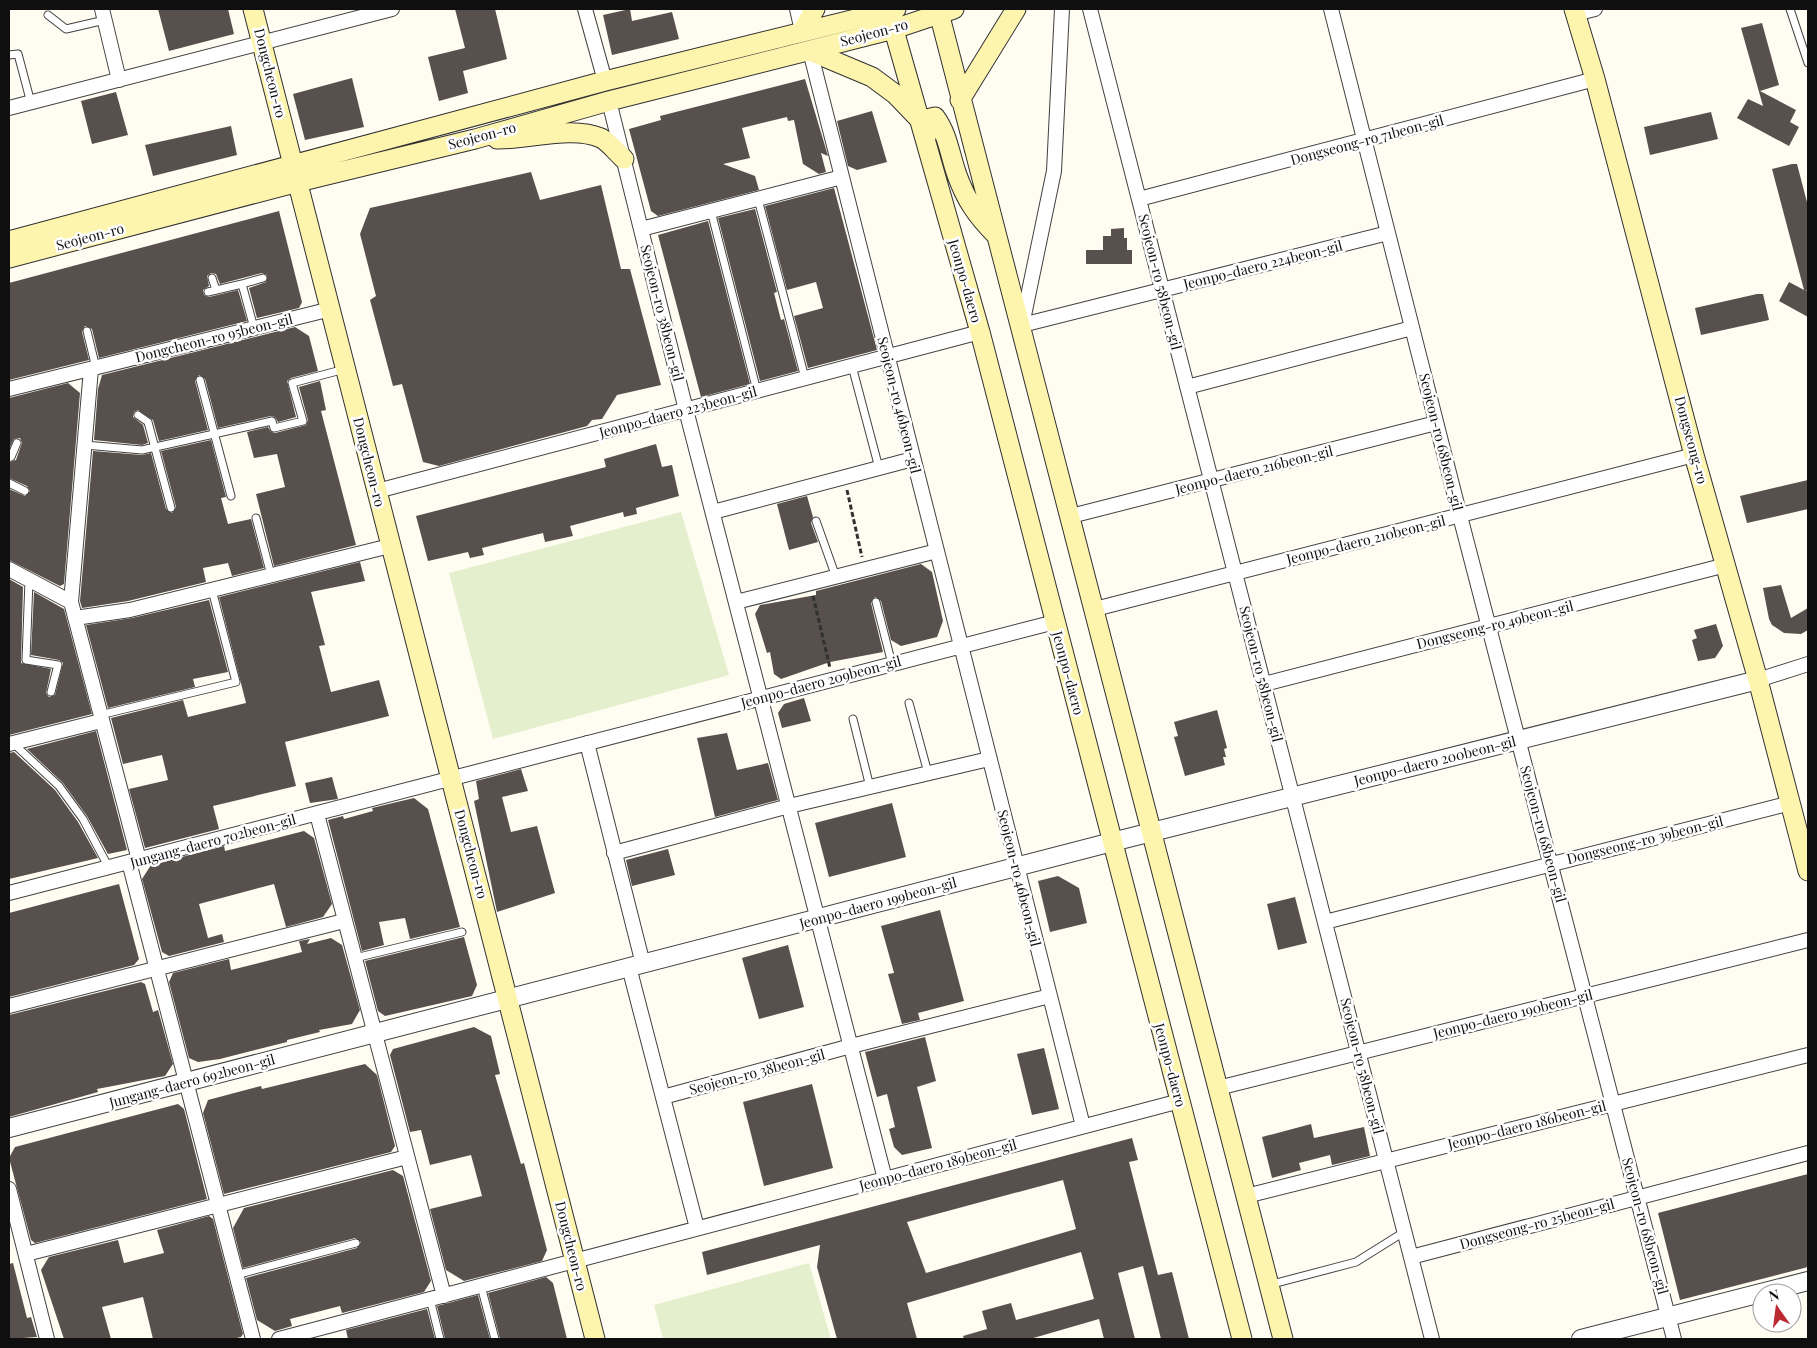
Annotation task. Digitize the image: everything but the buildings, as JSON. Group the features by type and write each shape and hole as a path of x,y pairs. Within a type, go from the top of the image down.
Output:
{"main road":[{"name":"Dongcheon-ro","path":"253,9 347,368 390,546 595,1339"},
{"path":"802,30 815,9"},
{"name":"Seojeon-ro","path":"9,241 605,81 891,9"},
{"name":"Jeonpo-daero","path":"891,9 894,29 980,332 1242,1339"},
{"path":"960,100 1016,9"},
{"name":"Seojeon-ro","path":"9,258 298,182 475,139 609,101 894,29 944,11"},
{"path":"944,11 960,100 1022,325 1283,1339"},
{"name":"Dongseong-ro","path":"1574,11 1595,79 1694,455 1758,680 1808,871"},
{"path":"810,51 872,77 895,94 920,120"},
{"path":"925,140 928,119 935,117 946,139 957,176 976,214 996,234"},
{"path":"475,139 520,139 574,132 602,138 624,159"}],"street":[{"path":"9,108 392,9"},
{"path":"585,9 605,81"},
{"path":"797,9 802,30"},
{"path":"1022,325 1054,171 1062,9"},
{"name":"Seojeon-ro 58beon-gil","path":"1090,9 1432,1339"},
{"name":"Seojeon-ro 68beon-gil","path":"1331,9 1436,423 1674,1339"},
{"path":"1574,11 1595,9"},
{"path":"104,15 119,80"},
{"name":"Seojeon-ro 46beon-gil","path":"810,51 1082,1126"},
{"name":"Dongseong-ro 71beon-gil","path":"1139,200 1595,79"},
{"name":"Seojeon-ro 38beon-gil","path":"609,101 712,512 885,1179"},
{"name":"Seojeon-ro 38beon-gil","path":"641,229 842,177"},
{"name":"Jeonpo-daero 224beon-gil","path":"1022,325 1388,233"},
{"name":"Dongcheon-ro 95beon-gil","path":"9,390 331,309"},
{"path":"1187,387 1412,328"},
{"name":"Jeonpo-daero 223beon-gil","path":"376,491 980,332"},
{"path":"94,368 71,602 134,861 157,970 253,1339"},
{"name":"Jeonpo-daero 216beon-gil","path":"1071,516 1436,423"},
{"name":"Jeonpo-daero 210beon-gil","path":"1095,609 1694,455"},
{"path":"712,512 913,459"},
{"path":"75,618 130,610 390,546"},
{"path":"736,602 936,552"},
{"name":"Dongseong-ro 49beon-gil","path":"1264,684 1726,565"},
{"path":"9,569 71,602"},
{"name":"Jeonpo-daero 209beon-gil","path":"451,779 1055,622"},
{"path":"1758,680 1808,664"},
{"name":"Jeonpo-daero 200beon-gil","path":"1112,842 1758,680"},
{"path":"10,742 100,718"},
{"path":"587,744 614,852 663,1097 697,1228"},
{"path":"614,852 789,806 989,759"},
{"name":"Jungang-daero 702beon-gil","path":"9,893 451,779"},
{"name":"Dongseong-ro 39beon-gil","path":"1325,922 1790,803"},
{"path":"317,814 407,1157 437,1297"},
{"name":"Jeonpo-daero 199beon-gil","path":"508,999 1112,842"},
{"path":"9,1006 157,970 344,921"},
{"name":"Jeonpo-daero 190beon-gil","path":"1218,1088 1808,940"},
{"path":"851,1046 1050,996"},
{"name":"Jungang-daero 692beon-gil","path":"9,1128 508,999"},
{"name":"Seojeon-ro 38beon-gil","path":"663,1097 851,1046"},
{"name":"Jeonpo-daero 186beon-gil","path":"1246,1196 1808,1055"},
{"name":"Jeonpo-daero 189beon-gil","path":"279,1339 1180,1100"},
{"name":"Dongseong-ro 25beon-gil","path":"1411,1257 1808,1153"},
{"path":"26,1254 407,1157"},
{"path":"9,1189 47,1339"},
{"path":"1581,1339 1808,1281"}],"lane":[{"path":"1790,9 1808,63"},
{"path":"48,15 66,29 104,15"},
{"path":"9,55 18,54 31,103"},
{"path":"758,199 805,378"},
{"path":"711,211 757,391"},
{"path":"212,278 212,291 263,278"},
{"path":"242,284 254,328"},
{"path":"87,331 94,368"},
{"path":"852,366 879,468"},
{"path":"85,445 142,450 266,422 272,421 274,428 303,421 292,383 347,368"},
{"path":"200,380 231,496"},
{"path":"138,415 143,416 148,422 171,508"},
{"path":"9,456 17,443"},
{"path":"9,482 25,491"},
{"path":"256,518 271,575"},
{"path":"816,521 836,577"},
{"path":"29,580 26,660 58,665 51,692"},
{"path":"100,718 236,682 212,590"},
{"path":"876,602 892,664"},
{"path":"910,703 928,773"},
{"path":"853,719 870,787"},
{"path":"10,742 59,786 83,819 109,868"},
{"path":"354,958 462,932"},
{"path":"1269,1285 1356,1262 1404,1232"},
{"path":"236,1275 356,1243"},
{"path":"481,1286 495,1339"},
{"path":"437,1297 440,1339"}],"path":[{"path":"845,477 865,570"},
{"path":"810,583 832,680"}],"green space":[{"path":"681,512 729,675 493,739 449,573"},
{"path":"809,1263 831,1339 663,1339 654,1305"}]}
